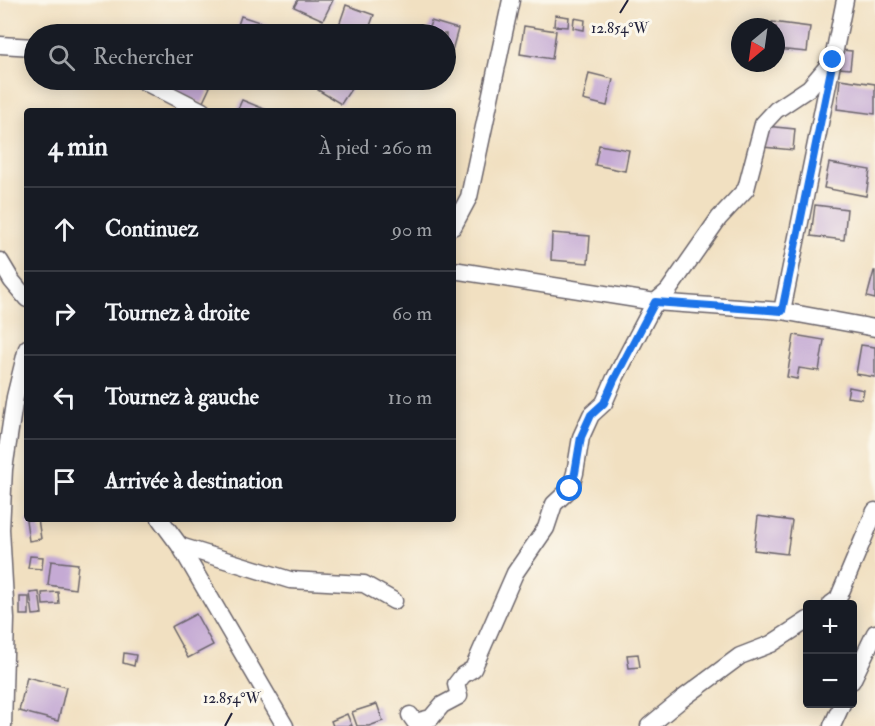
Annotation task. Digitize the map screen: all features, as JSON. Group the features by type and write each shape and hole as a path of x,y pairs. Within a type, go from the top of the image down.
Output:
{"street":[{"path":"456,221 469,197 511,0"},
{"path":"782,311 845,0"},
{"path":"0,45 24,46"},
{"path":"410,715 415,722 431,718 442,705 459,696 456,684 463,675 473,669 514,573 546,528 554,504 570,489 581,437 591,415 604,403 655,302 668,291 719,218 746,189 763,124 776,110 809,88 833,60"},
{"path":"161,90 196,108"},
{"path":"0,261 24,295"},
{"path":"456,270 655,302 782,311 875,328"},
{"path":"3,726 6,619 1,529 4,470 15,396 24,360"},
{"path":"837,600 875,511"},
{"path":"162,522 180,546 285,726"},
{"path":"180,546 290,580 364,584 394,601"},
{"path":"649,726 740,656 771,644 803,623"},
{"path":"857,671 875,633"},
{"path":"831,726 840,708"}],"building":[{"path":"298,0 333,0 323,20 294,7"},
{"path":"346,5 374,15 371,24 339,24"},
{"path":"555,15 569,17 568,27 554,26"},
{"path":"241,16 265,24 238,24"},
{"path":"574,18 585,20 584,30 573,28"},
{"path":"785,24 810,27 807,52 785,50"},
{"path":"524,26 556,31 552,59 520,54"},
{"path":"840,50 852,51 850,69 839,68"},
{"path":"589,73 613,79 607,106 583,100"},
{"path":"840,79 875,84 875,114 837,109"},
{"path":"173,90 209,90 202,104"},
{"path":"318,90 350,90 341,104"},
{"path":"242,100 262,108 238,108"},
{"path":"765,126 795,129 793,150 763,147"},
{"path":"599,145 629,150 625,171 595,165"},
{"path":"829,163 870,170 866,196 824,188"},
{"path":"815,205 847,209 844,240 811,236"},
{"path":"552,233 590,236 588,263 551,260"},
{"path":"875,271 875,299 867,297"},
{"path":"794,335 824,340 819,371 799,368 797,379 787,377"},
{"path":"861,345 875,347 875,377 856,374"},
{"path":"849,387 864,390 862,399 847,397"},
{"path":"758,516 792,521 787,554 754,550"},
{"path":"26,522 38,522 41,539 29,541"},
{"path":"30,556 43,557 42,569 28,568"},
{"path":"51,561 78,564 75,589 48,585"},
{"path":"39,592 42,614 33,615 30,593"},
{"path":"58,592 59,604 43,605 42,593"},
{"path":"20,597 29,597 29,615 20,615"},
{"path":"196,614 213,645 188,658 171,627"},
{"path":"124,653 136,655 134,666 123,663"},
{"path":"638,654 640,667 629,668 627,655"},
{"path":"27,677 66,687 58,721 19,711"},
{"path":"377,704 383,721 369,726 357,726 352,712"},
{"path":"347,714 352,726 333,726 331,721"}],"route":[{"path":"570,489 581,437 591,415 604,403 655,302 782,311 833,60"}]}
